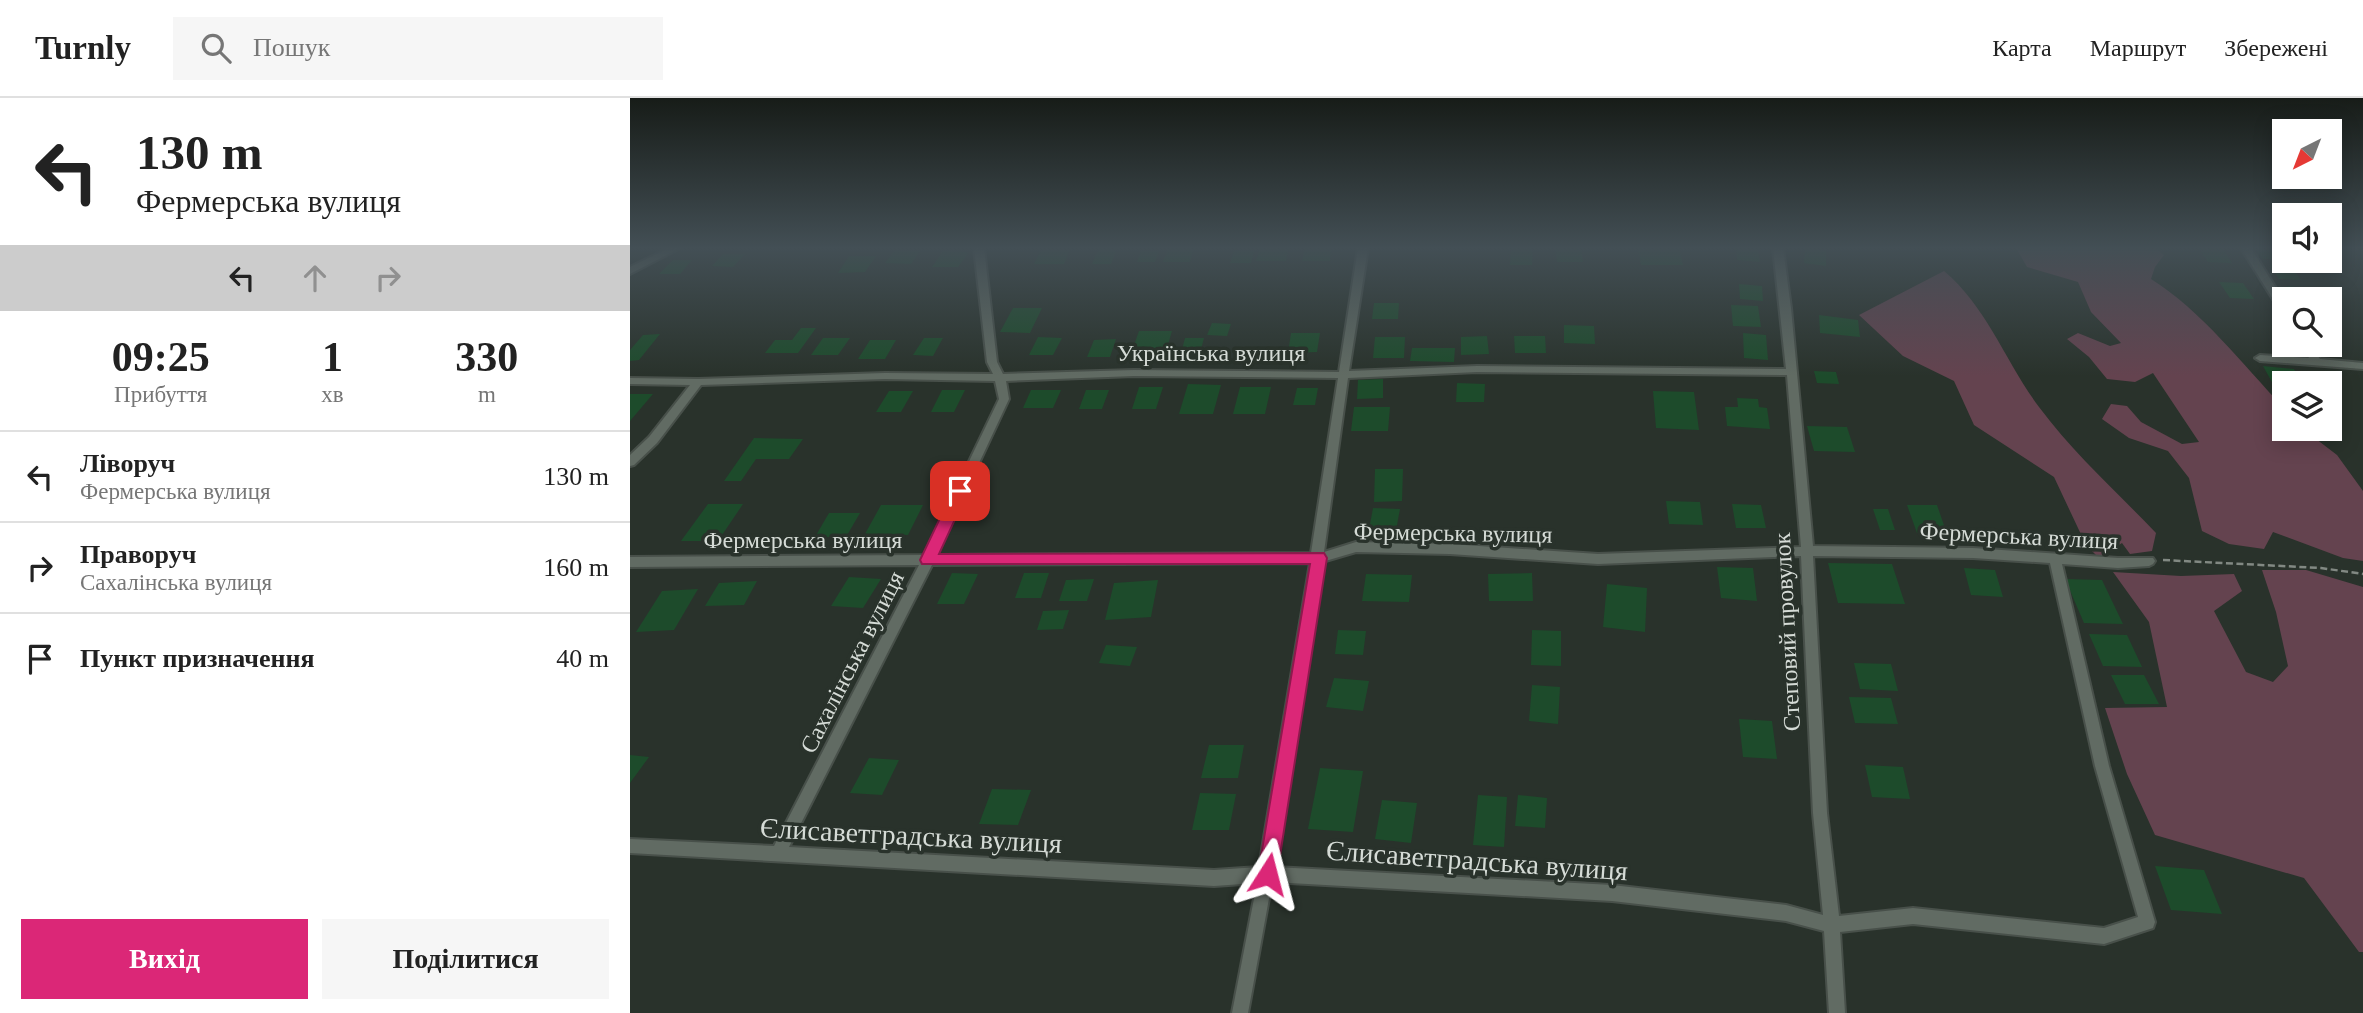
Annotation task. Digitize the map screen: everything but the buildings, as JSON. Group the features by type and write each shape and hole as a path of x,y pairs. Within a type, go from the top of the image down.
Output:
{"street":[{"name":"Сахалінська вулиця","path":"778,855 928,560 1004,399 1000,378 992,362 984,291"},
{"path":"1240,1013 1268,874 1319,558 1356,291"},
{"name":"Степовий провулок","path":"1783,291 1807,551 1820,813 1832,925 1837,1013"},
{"path":"2313,357 2316,362"},
{"path":"2260,358 2363,366"},
{"name":"Українська вулиця","path":"630,381 698,382 885,376 1000,378 1134,373 1343,375 1477,369 1792,372"},
{"path":"630,462 653,440 698,382"},
{"name":"Фермерська вулиця","path":"630,562 1319,558 1356,547 1450,549 1598,559 1807,551 1973,553 2055,561 2149,561"},
{"name":"Єлисаветградська вулиця","path":"630,846 1214,878 1268,874 1612,894 1786,913 1832,925 1913,916 2104,936 2147,922 2102,766 2055,561"}],"path":[{"path":"2149,561 2183,559 2232,565 2321,568 2363,574"}],"shaded area":[{"path":"1906,291 1964,291 1984,318 2039,407 2081,457 2156,533 2152,551 2130,554 2122,543 2099,558 2086,545 2054,477 1974,425 1954,381 1903,356 1859,315"},
{"path":"2082,291 2168,291 2188,307 2272,395 2272,441 2319,441 2337,455 2363,491 2363,561 2343,558 2273,532 2264,549 2229,544 2202,531 2189,478 2168,451 2129,438 2102,419 2111,404 2127,406 2141,422 2182,444 2199,442 2153,373 2135,382 2107,379 2089,357 2067,339 2078,333 2110,346 2121,343 2091,312"},
{"path":"2262,570 2306,570 2363,587 2363,952 2359,952 2304,878 2155,835 2127,774 2105,708 2167,707 2149,622 2113,572 2181,576 2234,574 2242,591 2214,611 2246,672 2273,682 2288,666 2276,612"}],"route":[{"path":"960,491 928,560 1319,558 1268,874"}]}
